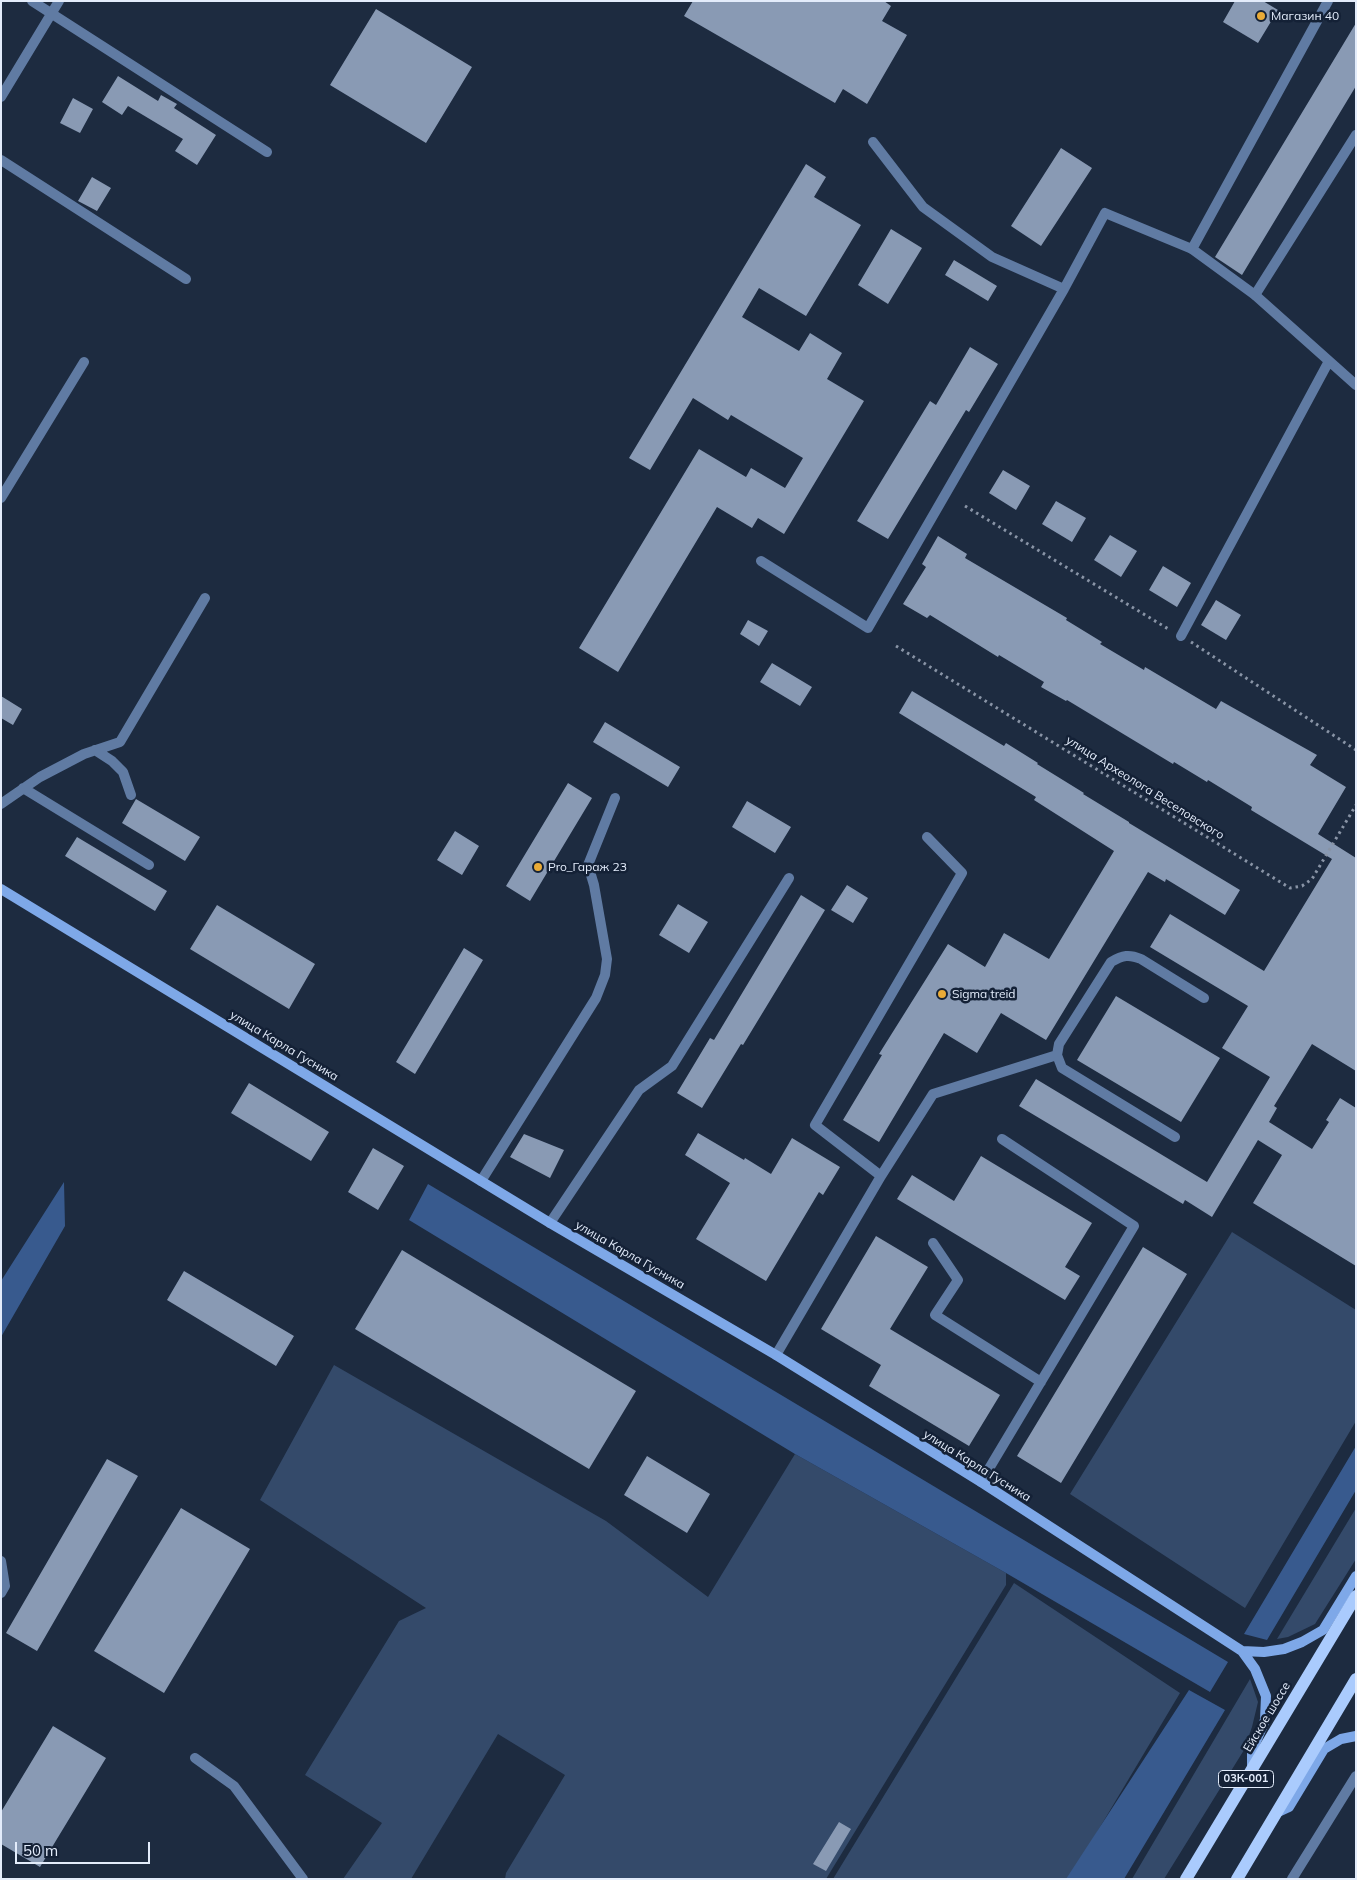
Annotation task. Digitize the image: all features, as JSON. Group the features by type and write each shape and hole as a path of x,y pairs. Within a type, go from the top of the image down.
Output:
{"main road":[{"name":"Ейское шоссе","path":"1186,1879 1356,1596"},
{"name":"03К-001","path":"1237,1879 1356,1679"}],"street":[{"path":"32,1 267,152"},
{"path":"1,97 60,1"},
{"path":"1192,249 1328,1"},
{"path":"1255,295 1356,135"},
{"path":"873,142 923,207 992,257 1064,290"},
{"path":"1,160 186,279"},
{"path":"761,561 868,628 1064,290 1105,213 1192,249 1255,295 1356,385"},
{"path":"1181,636 1330,361"},
{"path":"1,498 84,362"},
{"path":"1,804 40,777 84,754 120,742 205,598"},
{"path":"95,750 112,761 123,772 132,795"},
{"path":"24,788 150,865"},
{"path":"481,1181 596,998 605,975 607,959 594,885 588,865 615,798"},
{"path":"881,1176 815,1125 962,872 927,837"},
{"path":"550,1223 639,1090 672,1066 790,878"},
{"name":"улица Карла Гусника","path":"1,889 550,1223 776,1355 982,1482 1242,1651"},
{"path":"1175,1136 1062,1068 1057,1055 1058,1044 1111,962 1122,956 1130,955 1141,959 1204,998"},
{"path":"776,1355 881,1176 933,1094 1057,1055"},
{"path":"982,1482 1134,1226 1002,1139"},
{"path":"933,1243 958,1280 936,1315 1041,1382"},
{"path":"1,1561 5,1586 1,1593"},
{"path":"1242,1651 1264,1652 1284,1649 1302,1642 1323,1630 1356,1576"},
{"path":"1242,1651 1255,1669 1266,1696 1265,1720 1252,1751 1252,1769"},
{"path":"1276,1813 1289,1807 1324,1749 1341,1739 1356,1736"},
{"path":"195,1758 234,1786 303,1879"},
{"path":"1292,1879 1356,1776"}],"path":[{"path":"965,506 1181,636 1356,750"},
{"name":"улица Археолога Веселовского","path":"896,646 1290,888 1302,886 1312,879 1356,805"}],"shaded area":[{"path":"64,1182 65,1226 1,1337 1,1281"},
{"path":"428,1184 1228,1662 1210,1692 1006,1573 795,1454 409,1220"},
{"path":"1232,1232 1356,1310 1356,1421 1245,1608 1070,1494"},
{"path":"334,1365 606,1521 708,1597 795,1454 1006,1573 1006,1585 826,1879 505,1879 506,1873 565,1775 498,1734 411,1879 343,1879 382,1823 305,1775 399,1621 426,1608 260,1500"},
{"path":"1356,1446 1356,1490 1267,1640 1244,1634"},
{"path":"1356,1508 1356,1559 1315,1624 1288,1637 1277,1639"},
{"path":"1014,1583 1180,1693 1069,1879 833,1879"},
{"path":"1250,1679 1258,1702 1244,1750 1164,1879 1132,1879"},
{"path":"1189,1690 1225,1710 1124,1879 1066,1879"}],"building":[{"path":"693,1 884,1 891,6 882,21 907,35 867,104 843,89 835,103 684,16"},
{"path":"1235,1 1263,1 1278,10 1258,43 1223,22"},
{"path":"376,9 472,67 426,143 330,85"},
{"path":"1356,23 1356,86 1242,275 1215,257"},
{"path":"118,76 158,101 161,95 177,104 174,108 216,135 197,165 175,151 183,139 128,106 122,115 102,102"},
{"path":"73,98 93,109 80,133 60,123"},
{"path":"1061,148 1092,168 1041,246 1011,226"},
{"path":"806,164 826,177 814,197 861,225 806,316 759,288 742,317 799,351 810,333 842,353 827,379 864,401 784,534 758,518 752,528 717,507 618,672 579,648 699,449 746,477 751,468 785,488 803,458 731,415 728,420 693,398 650,470 629,458"},
{"path":"92,177 111,188 97,211 78,201"},
{"path":"891,229 922,248 888,304 858,285"},
{"path":"954,260 997,286 988,301 945,275"},
{"path":"970,347 998,364 969,412 966,410 888,539 857,521 930,401 936,405"},
{"path":"1003,470 1030,486 1016,510 989,493"},
{"path":"1056,501 1086,518 1072,542 1042,524"},
{"path":"1110,535 1137,551 1121,577 1094,560"},
{"path":"938,536 967,554 965,558 1067,618 1066,620 1102,642 1100,644 1144,670 1145,667 1216,709 1221,701 1317,755 1310,765 1346,787 1318,834 1356,858 1356,1071 1312,1044 1274,1106 1277,1108 1269,1122 1312,1149 1329,1122 1326,1120 1340,1098 1356,1108 1356,1266 1253,1203 1282,1155 1258,1140 1212,1217 1185,1200 1183,1204 1019,1106 1036,1079 1207,1182 1270,1077 1222,1048 1248,1006 1150,947 1170,914 1264,971 1332,859 1251,810 1252,807 1208,780 1207,782 1174,762 1173,764 1067,700 1041,687 1044,682 999,655 998,657 930,615 927,618 903,604 926,567 922,564"},
{"path":"1163,566 1191,583 1177,607 1149,590"},
{"path":"1216,600 1241,615 1226,640 1201,625"},
{"path":"748,620 768,631 759,646 740,634"},
{"path":"772,663 812,687 800,706 760,682"},
{"path":"912,691 1004,746 1006,743 1129,823 1240,890 1225,915 1166,879 1165,882 1148,872 1046,1040 1001,1013 977,1053 944,1033 879,1142 843,1120 882,1055 879,1054 948,944 985,967 1004,933 1049,959 1114,851 1034,800 1036,797 899,713"},
{"path":"1,696 22,709 13,725 1,718"},
{"path":"605,722 680,767 668,787 593,742"},
{"path":"568,783 592,798 530,901 506,886"},
{"path":"136,799 200,837 185,861 122,823"},
{"path":"747,801 791,827 775,853 732,827"},
{"path":"455,831 479,846 462,875 437,860"},
{"path":"77,837 167,891 155,911 65,856"},
{"path":"847,885 868,898 853,923 831,910"},
{"path":"801,895 825,910 743,1045 741,1044 702,1108 677,1093 710,1038 714,1040"},
{"path":"678,904 708,922 689,953 659,935"},
{"path":"217,905 315,964 289,1009 190,949"},
{"path":"464,948 483,960 415,1074 396,1062"},
{"path":"1116,996 1220,1058 1181,1122 1077,1060"},
{"path":"249,1083 329,1132 311,1161 231,1113"},
{"path":"698,1133 771,1174 792,1138 840,1167 823,1195 819,1192 766,1281 696,1239 730,1183 685,1155"},
{"path":"524,1134 564,1150 550,1178 510,1157"},
{"path":"373,1148 404,1166 378,1210 348,1192"},
{"path":"981,1156 1092,1223 1065,1267 1080,1276 1065,1300 897,1199 912,1175 954,1201"},
{"path":"876,1236 928,1267 890,1329 1000,1395 969,1446 869,1386 881,1365 821,1329"},
{"path":"1143,1247 1187,1274 1061,1483 1017,1456"},
{"path":"402,1250 636,1391 589,1469 355,1329"},
{"path":"184,1271 294,1336 276,1366 167,1300"},
{"path":"647,1456 710,1494 687,1533 624,1495"},
{"path":"107,1459 138,1476 37,1651 6,1633"},
{"path":"181,1508 250,1549 164,1693 94,1651"},
{"path":"53,1726 106,1758 40,1867 1,1844 1,1812"},
{"path":"839,1822 851,1829 826,1871 813,1864"}],"place":[{"name":"Магазин 40","path":"1261,16"},
{"name":"Pro_Гараж 23","path":"538,867"},
{"name":"Sigma treid","path":"942,994"}]}
